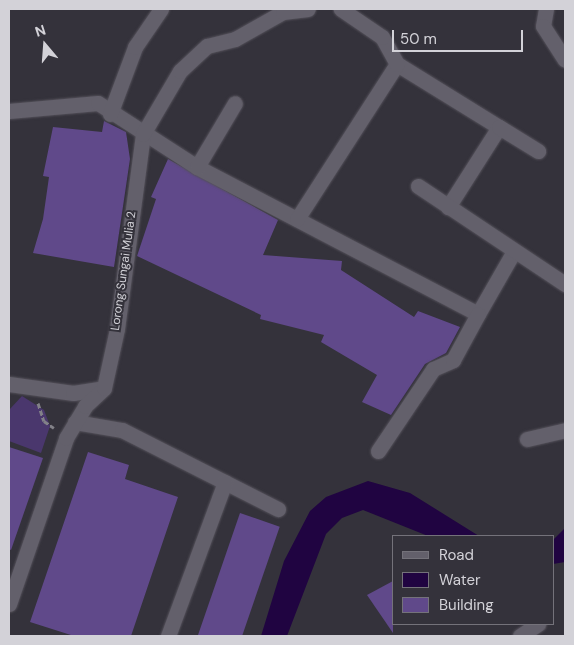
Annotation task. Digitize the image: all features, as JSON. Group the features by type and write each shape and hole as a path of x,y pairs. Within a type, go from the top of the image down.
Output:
{"street":[{"path":"110,114 135,47 161,9"},
{"name":"Lorong Sungai Mulia 2","path":"104,388 143,134 180,71 207,46 235,39 271,13 308,9"},
{"path":"341,9 382,37 397,64 538,151"},
{"path":"546,9 543,26 565,60"},
{"path":"297,219 397,64"},
{"path":"9,111 98,103 110,114 197,167 478,314"},
{"path":"197,167 234,103"},
{"path":"448,207 500,127"},
{"path":"418,186 513,253 565,284"},
{"path":"378,451 433,369 453,360 513,253"},
{"path":"9,384 73,393 104,388"},
{"path":"9,604 66,438 75,422 104,388"},
{"path":"75,422 122,430 278,509"},
{"path":"527,439 565,430"},
{"path":"168,636 225,482"},
{"path":"520,636 536,625"}],"path":[{"path":"32,388 44,421 66,438"}],"shaded area":[{"path":"22,396 44,410 50,426 41,453 9,441 9,410"}],"water":[{"path":"368,481 410,493 477,535 426,535 363,510 342,518 326,534 287,636 261,636 284,561 310,511 326,497"},
{"path":"565,528 565,562 554,564 554,539"}],"building":[{"path":"104,121 126,132 130,159 114,267 33,253 43,219 49,177 43,176 53,127 102,132"},
{"path":"168,159 278,220 263,255 342,261 341,270 414,317 418,311 460,327 446,353 425,364 391,415 362,402 377,375 321,342 324,335 260,319 261,315 137,256 156,199 151,197"},
{"path":"9,447 43,458 11,550 9,549"},
{"path":"88,452 129,465 125,479 178,497 131,636 74,636 30,622"},
{"path":"240,513 280,527 242,636 198,636"},
{"path":"392,582 393,633 367,595"}]}
